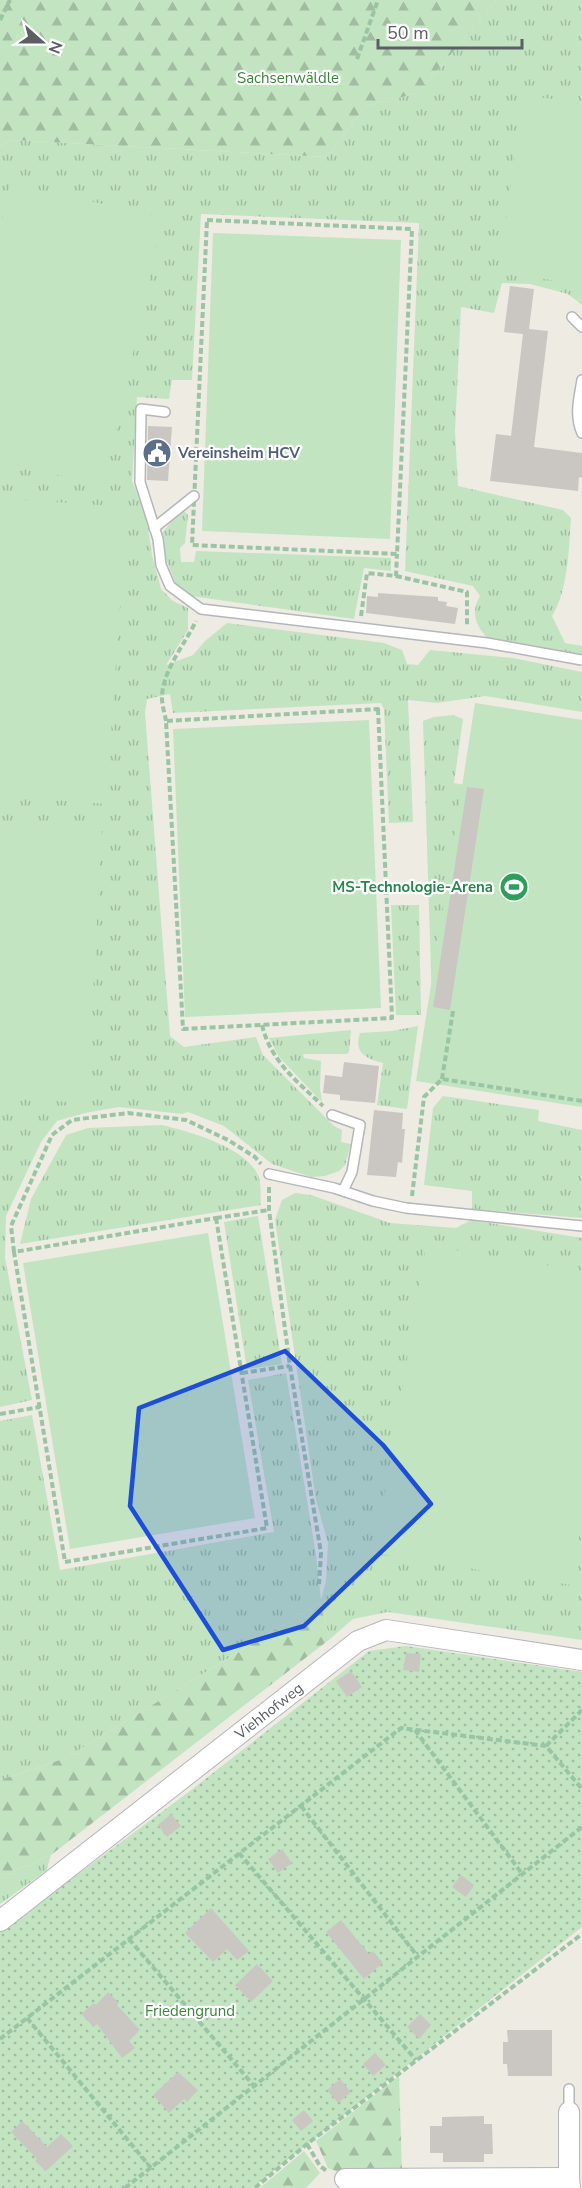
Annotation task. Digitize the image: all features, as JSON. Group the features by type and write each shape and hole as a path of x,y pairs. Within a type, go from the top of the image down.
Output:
{"street":[{"name":"Viehhofweg","path":"0,1921 358,1641 386,1630 582,1660"},
{"path":"345,2179 569,2183 569,2112"}],"lane":[{"path":"572,317 582,327"},
{"path":"582,380 577,423 582,433"},
{"path":"165,412 141,409 140,482 158,539 161,565 170,586 201,609 467,641 582,660"},
{"path":"154,528 194,496"},
{"path":"332,1115 360,1125 352,1172 343,1191"},
{"path":"269,1174 343,1191 373,1201 411,1208 582,1226"},
{"path":"569,2089 569,2112"}],"path":[{"path":"0,20 10,0"},
{"path":"357,59 378,0"},
{"path":"396,576 412,229 207,220 192,545 397,554"},
{"path":"359,628 367,573 396,576 467,592 467,641"},
{"path":"166,721 378,709 392,1018 183,1029 166,721 162,700 168,674 201,609"},
{"path":"411,1208 424,1097 442,1079 453,1011"},
{"path":"262,1025 266,1042 282,1067 332,1115"},
{"path":"442,1079 582,1101"},
{"path":"216,1218 267,1528 65,1562 11,1226 52,1136 72,1120 128,1113 186,1120 228,1140 255,1157 269,1174 269,1210 290,1366 321,1553 319,1584"},
{"path":"14,1252 269,1210"},
{"path":"242,1373 290,1366"},
{"path":"0,1414 40,1407"},
{"path":"546,1746 582,1710"},
{"path":"0,2040 401,1728 546,1746 582,1789"},
{"path":"415,1730 523,1875"},
{"path":"301,1806 418,1957"},
{"path":"125,2188 582,1827"},
{"path":"239,1853 416,2060"},
{"path":"255,2188 307,2144 582,1934"},
{"path":"129,1939 254,2086"},
{"path":"27,2018 151,2168"},
{"path":"307,2144 324,2170 333,2176 345,2179"}],"highlighted area":[{"path":"285,1351 383,1445 431,1504 304,1626 223,1650 130,1506 139,1408"}],"green space":[{"name":"Sachsenwäldle","path":"0,0 497,0 418,93 366,106 327,157 13,140 0,146"},
{"path":"497,0 582,0 582,305 568,294 530,284 502,283 494,313 461,307 455,431 458,486 563,510 571,518 565,582 552,616 565,643 582,646 582,655 488,639 476,619 475,608 480,596 473,586 405,571 419,223 201,214 192,380 172,380 169,399 137,397 132,481 142,504 161,589 173,601 188,608 188,630 166,665 193,655 205,641 227,623 384,643 402,650 407,664 418,665 430,650 513,658 582,672 582,712 485,696 437,703 408,700 413,822 389,823 384,709 381,703 173,713 170,694 147,699 145,713 170,1036 184,1047 256,1037 263,1055 334,1126 342,1130 341,1142 351,1144 345,1165 339,1171 325,1176 311,1177 272,1164 224,1126 188,1112 182,1114 119,1107 57,1121 41,1142 6,1216 5,1258 32,1400 0,1407 0,146 13,140 327,157 366,106 418,93"},
{"path":"523,95 582,103 582,284 499,273"},
{"path":"10,184 163,217 104,485 0,462 0,228"},
{"path":"213,233 401,240 390,539 202,531"},
{"path":"0,498 127,507 106,804 0,796"},
{"path":"184,511 188,515 185,543 180,548 181,562 194,562 196,551 391,558 391,571 364,568 354,619 191,596 176,585 165,556 161,535 176,515"},
{"name":"MS-Technologie-Arena","path":"475,703 582,720 582,1107 416,1081"},
{"path":"453,715 463,719 454,783 465,785 432,1002 423,721"},
{"path":"369,720 381,1008 185,1017 173,729"},
{"path":"0,824 102,829 87,1103 0,1098"},
{"path":"391,905 419,905 421,1015 396,1015"},
{"path":"418,1026 407,1109 377,1105 383,1063 363,1054 358,1046 360,1033 392,1031"},
{"path":"351,1030 347,1054 303,1054 304,1058 321,1061 322,1102 279,1057 269,1038"},
{"path":"443,1096 539,1110 538,1121 582,1130 582,1218 472,1209 472,1191 424,1185 433,1108"},
{"path":"162,1125 228,1148 250,1163 259,1176 261,1205 20,1244 31,1199 66,1135 88,1128"},
{"path":"295,1193 311,1195 390,1223 456,1228 471,1220 582,1238 582,1640 388,1612 353,1619 330,1639 320,1602 66,1758 0,1780 0,1421 32,1415 60,1570 274,1532 248,1380 286,1373 316,1555 321,1600 326,1581 328,1543 316,1500 275,1220 282,1200"},
{"path":"258,1216 282,1364 247,1369 224,1222"},
{"path":"208,1233 255,1518 70,1549 23,1263"},
{"path":"426,1245 582,1271 582,1517 571,1585 375,1553"},
{"path":"320,1602 330,1639 51,1855 0,1877 0,1780 66,1758"},
{"name":"Friedengrund","path":"406,1646 582,1672 582,1927 252,2188 0,2188 0,1932 190,1791 369,1651"},
{"path":"51,1855 46,1871 0,1904 0,1877"},
{"path":"399,2076 402,2172 349,2176 328,2168 316,2141"},
{"path":"304,2151 320,2173 306,2188 260,2188"}],"building":[{"path":"510,286 534,289 529,329 548,331 534,447 582,453 582,478 579,477 578,491 490,481 496,434 511,436 523,334 504,332"},
{"name":"Vereinsheim HCV","path":"148,426 172,427 168,481 147,480"},
{"path":"378,593 438,597 438,601 447,602 446,606 458,608 455,624 366,613 367,596 378,597"},
{"path":"467,787 484,789 450,1010 433,1007"},
{"path":"344,1062 379,1066 375,1103 340,1100 340,1095 323,1093 325,1075 342,1077"},
{"path":"374,1110 403,1113 402,1129 405,1129 402,1163 398,1162 396,1177 367,1175"},
{"path":"406,1653 421,1654 419,1672 403,1670"},
{"path":"351,1671 362,1687 347,1697 336,1681"},
{"path":"171,1814 181,1826 167,1837 158,1825"},
{"path":"282,1849 292,1863 278,1873 268,1859"},
{"path":"461,1875 474,1885 466,1897 452,1887"},
{"path":"211,1908 249,1951 237,1960 227,1949 213,1962 185,1933"},
{"path":"341,1920 369,1954 373,1951 383,1963 364,1979 326,1932"},
{"path":"257,1964 273,1981 251,2002 235,1985"},
{"path":"108,1992 140,2030 129,2041 135,2048 122,2058 97,2024 94,2027 81,2014 94,2003 96,2005"},
{"path":"420,2014 431,2025 419,2039 407,2027"},
{"path":"507,2030 552,2030 552,2076 508,2076 507,2064 503,2064 503,2042 508,2042"},
{"path":"375,2053 386,2065 373,2076 363,2064"},
{"path":"178,2072 198,2090 187,2102 184,2099 169,2113 153,2095"},
{"path":"340,2079 351,2092 338,2103 327,2090"},
{"path":"304,2110 313,2121 301,2131 292,2120"},
{"path":"484,2116 484,2124 492,2124 493,2154 484,2154 484,2162 443,2162 443,2153 430,2153 430,2126 442,2126 442,2117"},
{"path":"22,2121 47,2147 61,2134 73,2146 46,2171 11,2132"}],"place":[{"name":"Vereinsheim HCV","path":"157,453"},
{"name":"MS-Technologie-Arena","path":"514,887"}]}
